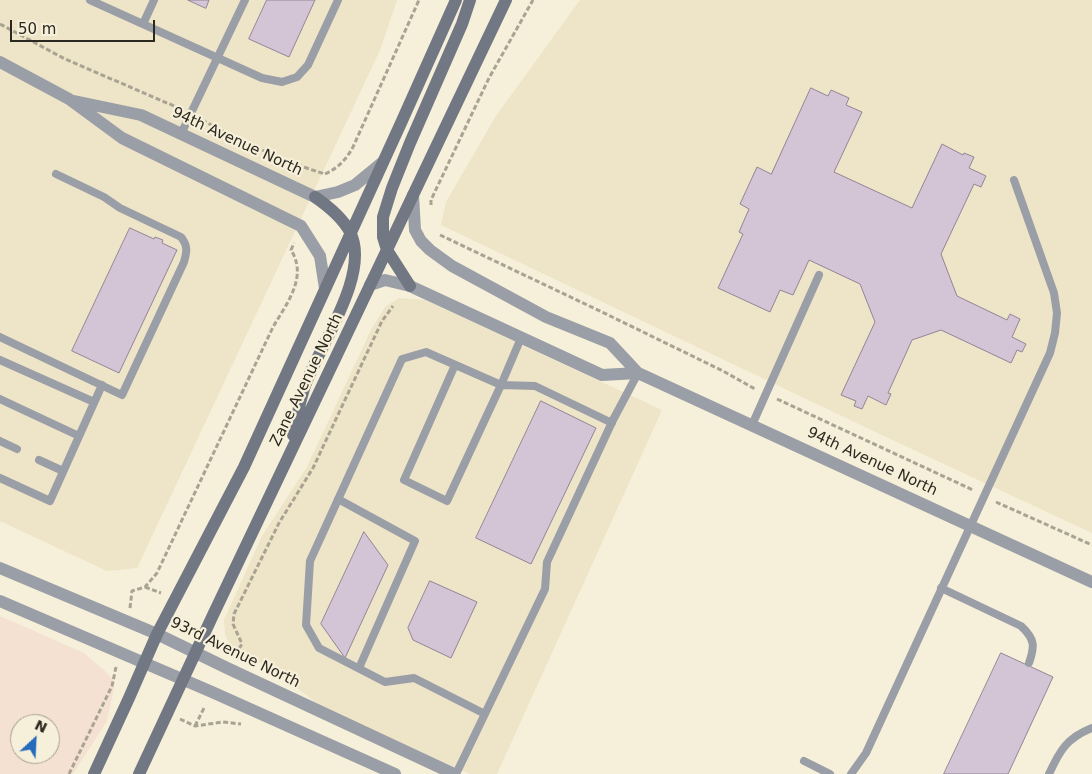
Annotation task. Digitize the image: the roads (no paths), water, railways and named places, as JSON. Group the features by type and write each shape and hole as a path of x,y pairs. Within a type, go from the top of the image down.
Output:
{"main road":[{"name":"Zane Avenue North","path":"94,774 157,634 244,467 456,0"},
{"path":"410,286 387,250 383,237 383,218 392,188 462,24 470,0"},
{"name":"Zane Avenue North","path":"139,774 506,0"},
{"path":"286,462 306,384 340,312 354,272 356,252 350,233 341,219 328,206 314,197"}],"street":[{"name":"94th Avenue North","path":"0,62 69,100 122,138 301,226 320,256 326,288"},
{"name":"94th Avenue North","path":"69,100 141,115 314,197"},
{"path":"314,197 338,192 355,185 383,162"},
{"path":"413,195 415,230 421,241 430,250 452,266 546,317 610,343 638,373"},
{"path":"370,285 385,280 410,286 602,375 638,373"},
{"name":"94th Avenue North","path":"638,373 1092,582"},
{"name":"93rd Avenue North","path":"0,568 157,634 455,774"},
{"path":"0,601 212,692 395,774"}],"lane":[{"path":"90,0 262,78 282,82 297,77 308,64 338,0"},
{"path":"143,24 154,0"},
{"path":"181,134 245,0"},
{"path":"0,337 122,395 184,262 187,250 186,243 181,237 120,208 104,197 56,174"},
{"path":"851,774 866,753 1050,353 1057,313 1054,293 1014,180"},
{"path":"752,425 819,274"},
{"path":"456,365 404,480 447,501 521,338"},
{"path":"485,714 414,678 385,682 320,648 306,625 310,561 402,359 426,352 501,385 535,386 612,423"},
{"path":"0,360 94,402"},
{"path":"455,774 546,589 547,562 612,423 638,373"},
{"path":"0,478 50,501 102,386"},
{"path":"0,399 79,436"},
{"path":"0,441 17,449"},
{"path":"39,460 63,471"},
{"path":"338,499 415,541 358,668"},
{"path":"941,588 1021,626 1030,635 1033,646 1029,663"},
{"path":"1049,774 1059,753 1069,740 1092,728"},
{"path":"804,761 830,774"}]}
